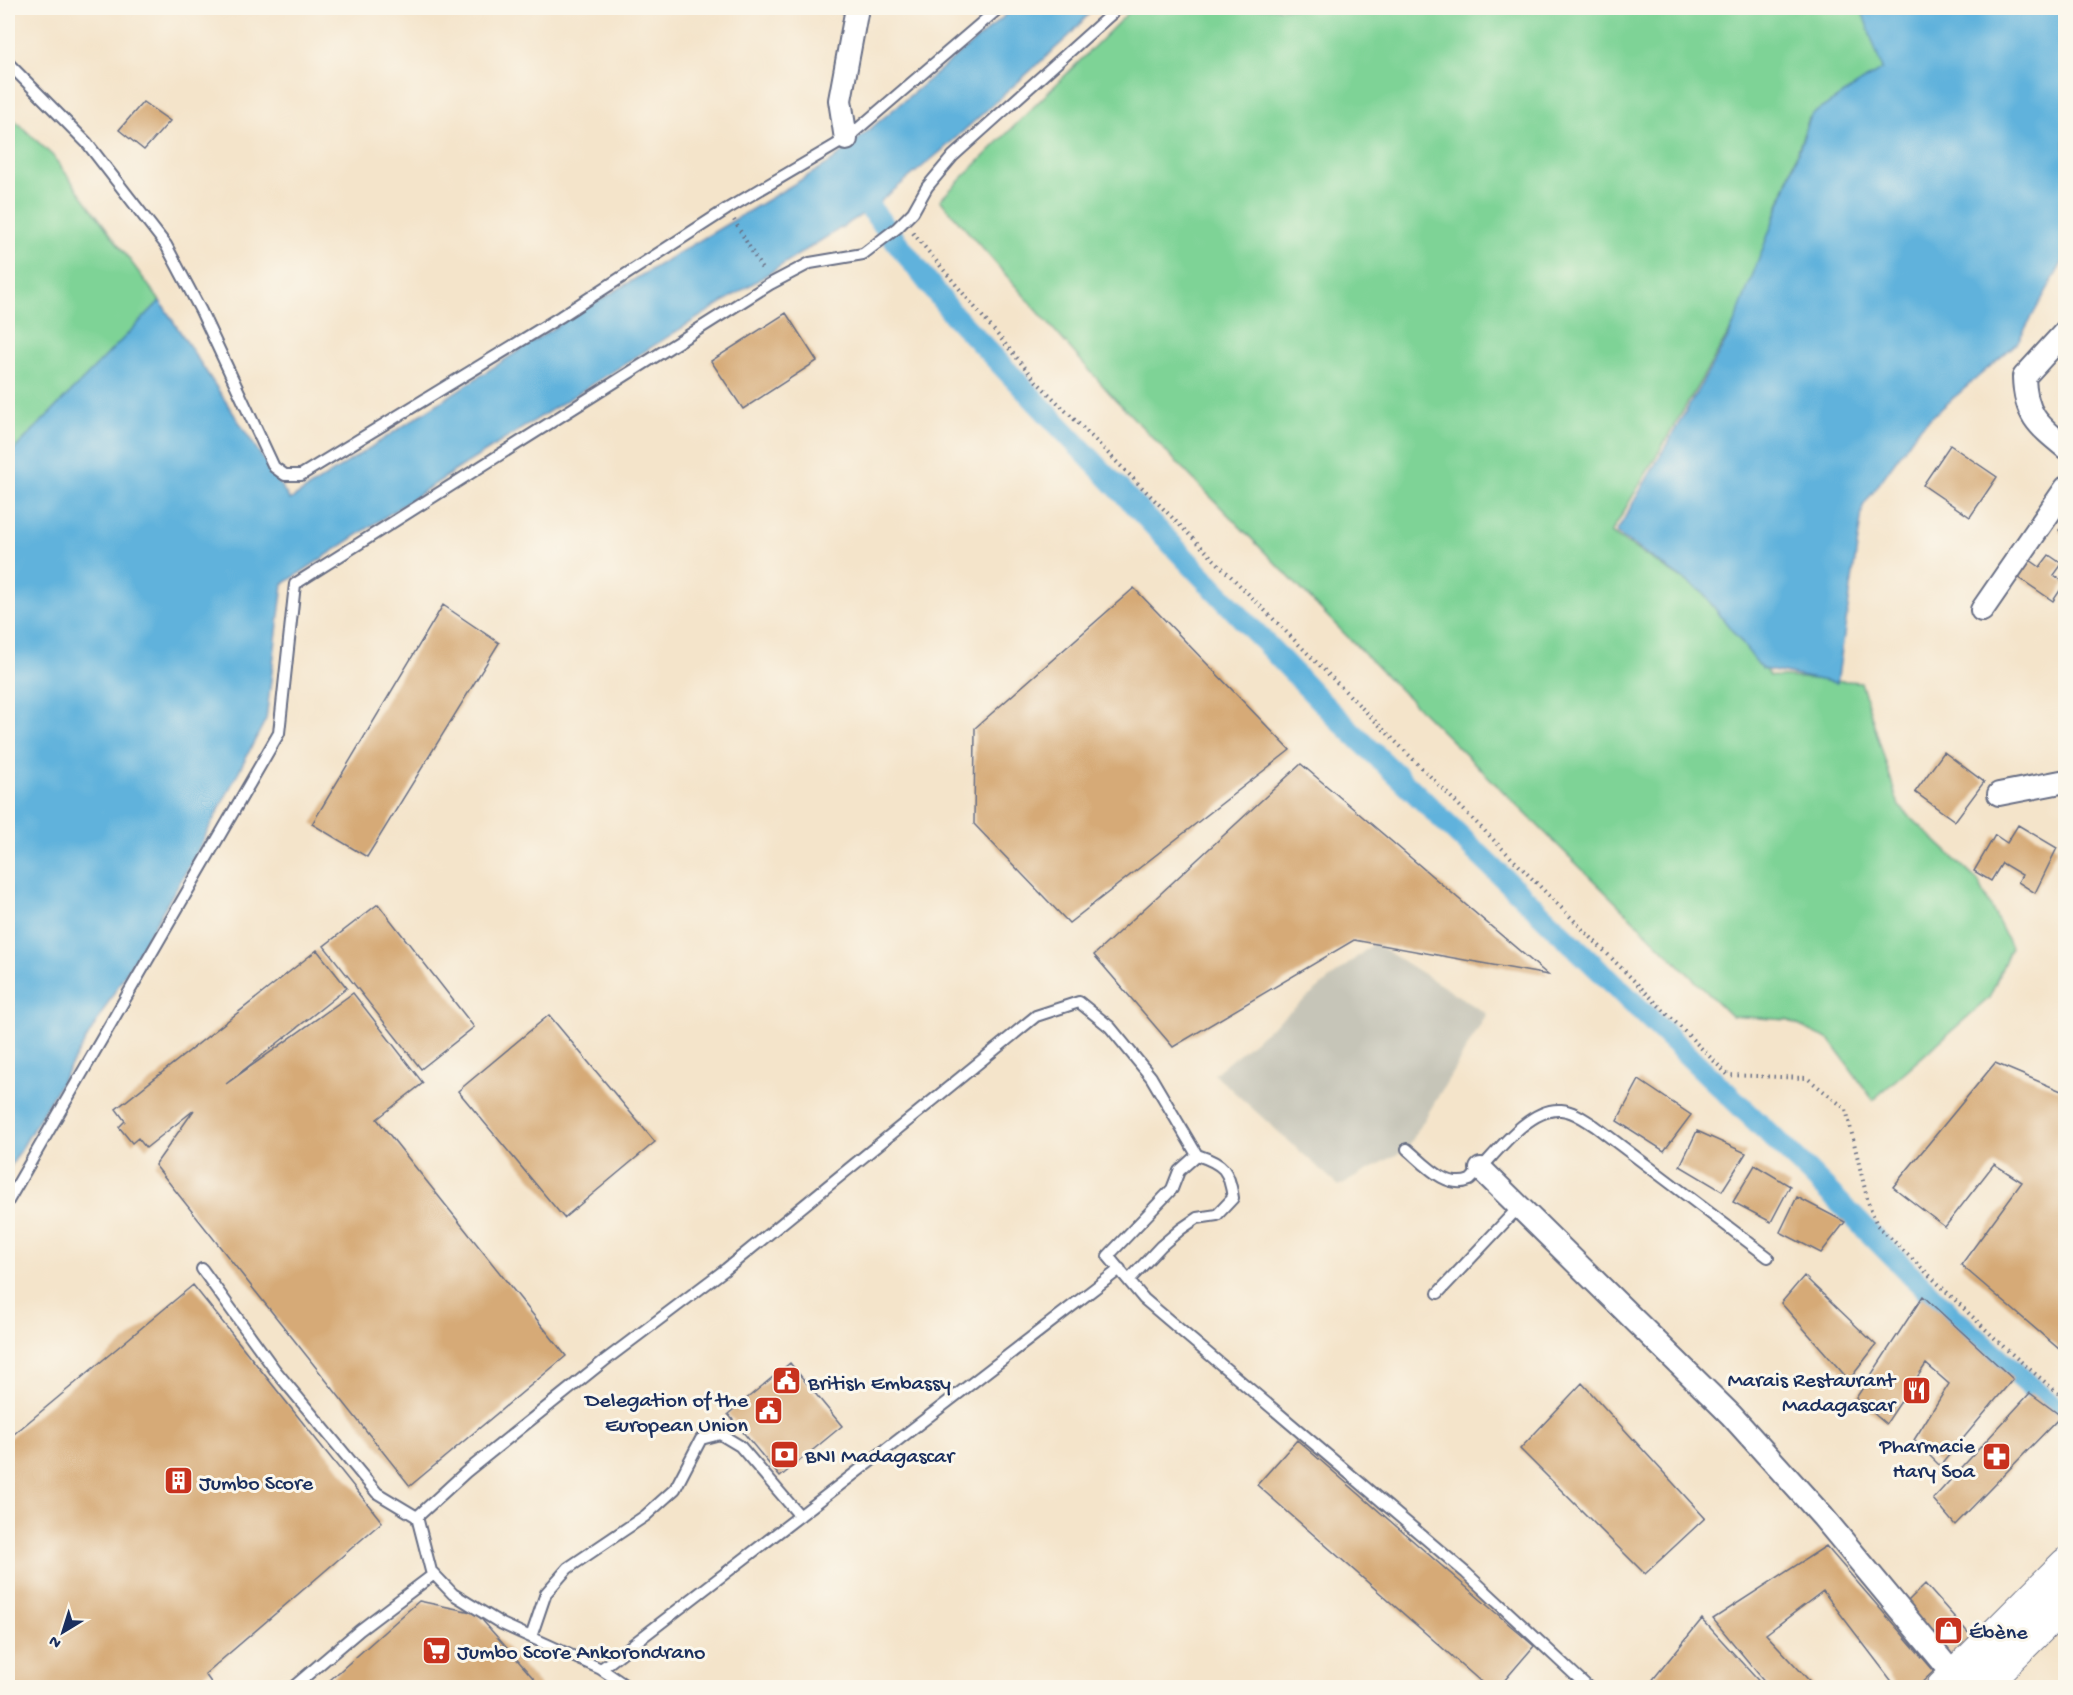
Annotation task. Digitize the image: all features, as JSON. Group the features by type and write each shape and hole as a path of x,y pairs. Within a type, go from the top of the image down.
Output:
{"main road":[{"path":"1959,1683 2066,1564"},
{"path":"1959,1683 2066,1602"}],"street":[{"path":"846,139 840,100 857,8"},
{"path":"2066,331 2024,377 2024,398 2036,423 2066,448"},
{"path":"1982,610 2066,488"},
{"path":"1999,794 2066,781"},
{"path":"1481,1169 1731,1415 1824,1517 1959,1683"}],"lane":[{"path":"8,63 87,143 166,245 201,311 274,467 285,475 301,474 560,316 727,209 846,139 999,8"},
{"path":"8,1201 279,732 295,584 770,284 810,263 863,254 913,212 927,186 953,156 1118,8"},
{"path":"417,1517 466,1472 604,1361 726,1269 1036,1016 1079,1002 1110,1027 1151,1077 1197,1155 1219,1162 1230,1179 1233,1198 1217,1215 1197,1218 1181,1229 1161,1246 1130,1279"},
{"path":"1407,1149 1443,1178 1455,1183 1470,1180 1533,1118 1548,1111 1570,1113 1595,1126 1768,1257"},
{"path":"1197,1155 1179,1171 1172,1189 1108,1256 1130,1279 1144,1299 1466,1573 1589,1688"},
{"path":"1438,1293 1519,1208"},
{"path":"202,1269 275,1370 362,1476 377,1493 417,1517 423,1546 434,1574 453,1594 502,1624 601,1669 629,1688"},
{"path":"601,1669 1120,1269"},
{"path":"531,1638 546,1593 568,1568 645,1516 675,1489 701,1438 720,1434 740,1446 800,1516"},
{"path":"292,1688 360,1630 434,1574"}],"path":[{"path":"733,217 767,278"},
{"path":"900,225 1036,381 1728,1075 1807,1078 1846,1109 1868,1202 1877,1225 2006,1349 2066,1400"}],"shaded area":[{"path":"1374,943 1487,1014 1407,1149 1339,1186 1214,1074"}],"green space":[{"path":"1133,8 1861,8 1884,68 1809,118 1743,309 1611,533 1701,591 1770,676 1861,682 1899,806 1978,881 2011,947 1989,998 1873,1100 1830,1040 1787,1020 1731,1016 1381,671 1113,397 940,200"},
{"path":"8,114 53,156 160,301 8,456"}],"water":[{"path":"1014,8 1094,8 1069,36 940,152 871,209 456,470 283,584 266,719 190,865 8,1171 8,456 160,301 290,500 563,322 831,162"},
{"path":"1861,8 2065,8 2065,258 2017,343 1919,428 1863,506 1837,683 1762,669 1702,592 1616,533 1730,334 1783,196 1811,115 1882,69"}],"building":[{"path":"143,102 170,121 144,150 119,130"},
{"path":"786,313 817,361 743,409 711,361"},
{"path":"1950,445 1997,477 1970,517 1923,485"},
{"path":"2066,524 2066,537 2059,530"},
{"path":"2049,555 2062,564 2054,575 2065,583 2053,601 2015,575 2027,558 2040,567"},
{"path":"1134,588 1290,750 1069,923 974,824 975,728"},
{"path":"443,605 499,643 367,857 312,824"},
{"path":"1944,752 1984,782 1955,821 1915,792"},
{"path":"1301,764 1548,975 1354,940 1173,1047 1094,955"},
{"path":"2018,825 2057,848 2035,893 2018,882 2022,875 2002,863 1991,881 1974,871 1995,835 2007,843"},
{"path":"378,904 474,1027 421,1069 324,946"},
{"path":"317,950 347,988 226,1084 353,993 423,1083 377,1119 566,1356 410,1486 155,1165 194,1110 146,1148 138,1138 132,1143 119,1127 125,1121 116,1109"},
{"path":"549,1015 655,1142 564,1218 458,1091"},
{"path":"1995,1063 2066,1093 2066,1355 1961,1265 2022,1182 1994,1164 1945,1227 1893,1187"},
{"path":"1639,1080 1691,1115 1664,1151 1617,1121"},
{"path":"1697,1131 1746,1153 1722,1191 1680,1166"},
{"path":"1755,1165 1790,1186 1771,1222 1733,1202"},
{"path":"1797,1197 1845,1222 1821,1253 1780,1232"},
{"path":"1804,1276 1876,1345 1849,1380 1781,1303"},
{"name":"Jumbo Score","path":"193,1285 382,1522 205,1674 215,1688 8,1688 8,1439"},
{"path":"1923,1296 2013,1379 1940,1466 1914,1440 1949,1384 1926,1364 1886,1424 1856,1398"},
{"path":"790,1363 842,1426 780,1477 728,1414"},
{"path":"1582,1383 1705,1518 1645,1574 1520,1449"},
{"path":"2030,1393 2061,1416 1955,1525 1933,1499"},
{"path":"1297,1440 1534,1646 1498,1688 1488,1688 1257,1485"},
{"path":"1826,1546 1934,1671 1916,1688 1897,1688 1823,1591 1766,1634 1816,1688 1770,1688 1713,1619"},
{"path":"1925,1584 1972,1637 1949,1661 1900,1609"},
{"name":"Jumbo Score Ankorondrano","path":"419,1601 476,1613 542,1688 321,1688"},
{"path":"1702,1619 1765,1688 1646,1688"}],"waterway":[{"path":"871,209 952,313 1329,710 1807,1170 1954,1318 2066,1418"}],"place":[{"name":"British Embassy","path":"787,1381"},
{"name":"Marais Restaurant Madagascar","path":"1916,1391"},
{"name":"Delegation of the European Union","path":"769,1411"},
{"name":"BNI Madagascar","path":"784,1454"},
{"name":"Pharmacie Hary Soa","path":"1996,1457"},
{"name":"Jumbo Score","path":"178,1481"},
{"name":"Ébène","path":"1948,1630"},
{"name":"Jumbo Score Ankorondrano","path":"436,1650"}]}
